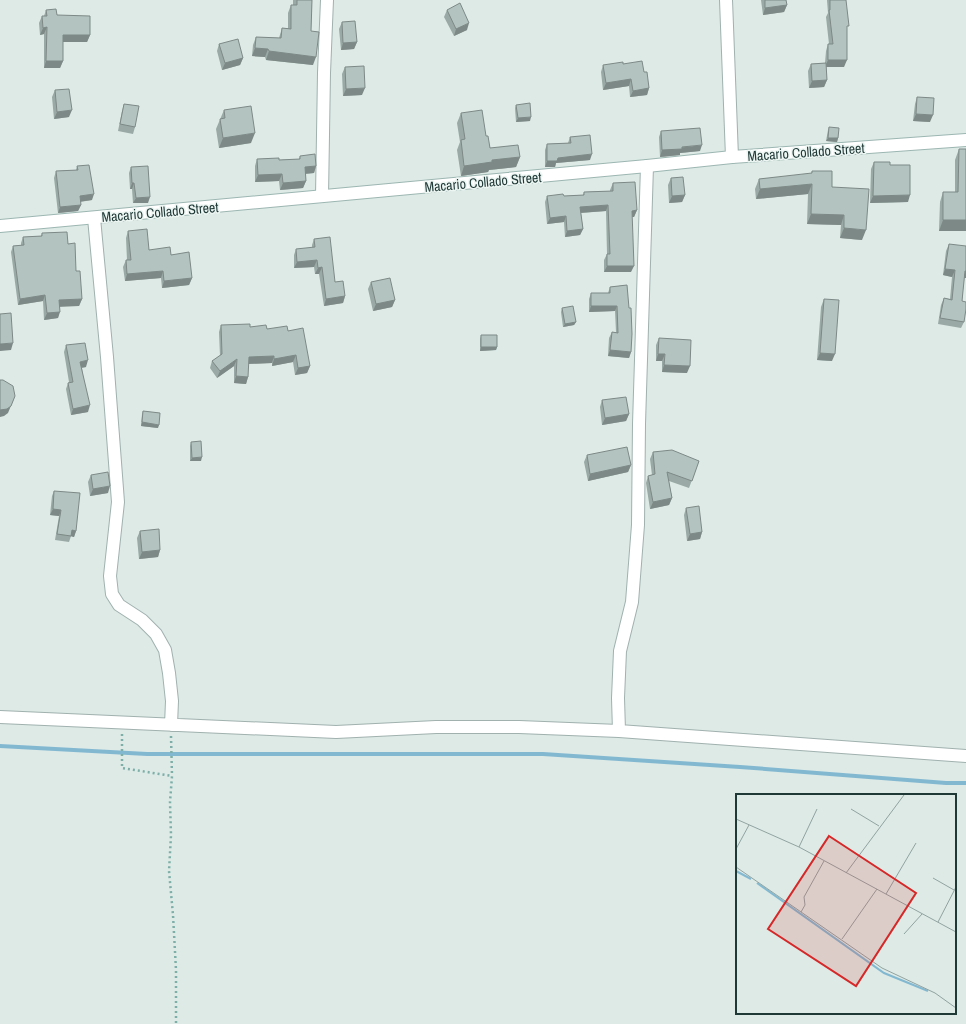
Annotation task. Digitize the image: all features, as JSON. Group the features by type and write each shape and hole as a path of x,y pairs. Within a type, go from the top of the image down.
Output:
{"street":[{"path":"322,196 327,0"},
{"path":"726,0 732,157"},
{"name":"Macario Collado Street","path":"0,226 732,157 966,140"},
{"path":"619,731 618,698 620,651 632,602 638,525 639,424 647,166"},
{"path":"94,218 108,365 118,502 110,576 112,594 119,605 142,620 156,634 165,650 172,701 171,730"},
{"path":"0,717 171,730 336,732 436,727 519,727 619,731 966,756"}],"path":[{"path":"171,730 172,776 169,871 176,970 176,1024"},
{"path":"122,734 122,768 172,776"}],"building":[{"path":"297,0 312,0 311,31 319,32 316,57 255,48 256,37 281,38 282,28 291,29 291,5 297,5"},
{"path":"765,0 786,0 787,5 765,8"},
{"path":"830,0 846,0 849,26 847,26 847,60 828,60 828,44 833,44 829,10"},
{"path":"460,3 469,23 456,29 447,10"},
{"path":"56,9 57,15 90,16 90,35 63,35 63,61 46,61 47,27 43,28 42,16 47,16 46,10"},
{"path":"355,21 357,42 343,43 342,22"},
{"path":"238,39 243,58 225,63 219,44"},
{"path":"642,61 644,72 647,72 649,88 633,91 631,79 606,83 603,65"},
{"path":"826,63 827,80 812,81 811,64"},
{"path":"364,66 365,88 346,89 345,67"},
{"path":"69,89 72,110 57,112 55,90"},
{"path":"917,97 934,98 933,115 916,114"},
{"path":"530,103 531,117 518,118 516,105"},
{"path":"124,104 139,106 135,127 120,124"},
{"path":"251,106 255,133 223,138 220,119 225,118 224,110"},
{"path":"482,110 486,136 488,136 490,148 518,145 520,157 492,160 492,162 464,166 461,140 465,139 461,113"},
{"path":"829,127 839,128 838,138 828,138"},
{"path":"700,128 702,145 682,147 682,149 662,150 661,131"},
{"path":"590,135 592,154 558,158 557,161 547,161 547,144 571,143 570,137"},
{"path":"959,149 966,149 966,220 943,220 943,192 958,192"},
{"path":"315,154 316,166 305,167 306,181 283,183 282,174 258,175 257,159 300,159 300,156"},
{"path":"874,162 890,162 890,165 910,165 910,195 873,196"},
{"path":"89,165 94,194 80,196 81,205 60,207 56,171 78,170 77,166"},
{"path":"148,166 150,197 136,198 134,183 132,183 131,167"},
{"path":"812,171 832,171 832,187 869,189 866,230 844,228 844,215 811,214 812,184 760,189 759,179 812,173"},
{"path":"683,177 685,195 672,196 671,178"},
{"path":"635,182 637,210 632,211 634,266 607,266 607,254 610,254 608,205 580,207 583,229 567,231 566,216 550,218 547,196 563,194 564,196 584,195 584,192 613,191 613,183"},
{"path":"147,229 149,250 170,247 171,255 189,252 192,278 164,281 163,271 127,274 126,260 131,260 128,231"},
{"path":"67,232 68,244 75,243 76,271 80,271 82,299 59,300 60,312 47,313 45,295 20,299 13,246 24,245 23,237 42,236 42,233"},
{"path":"330,237 335,282 343,281 345,296 326,299 322,267 318,268 317,260 297,262 296,249 315,247 314,239"},
{"path":"949,244 966,246 966,271 962,301 966,302 964,322 940,318 944,298 952,300 955,270 945,269"},
{"path":"390,278 395,300 376,304 371,282"},
{"path":"627,285 629,308 631,308 631,352 610,350 612,332 618,333 617,306 591,306 591,293 610,293 610,287"},
{"path":"824,299 839,300 835,354 820,353"},
{"path":"573,306 576,322 565,324 562,308"},
{"path":"11,313 13,343 0,344 0,314"},
{"path":"250,324 250,327 266,325 267,329 287,326 288,331 303,328 310,366 298,368 296,355 274,359 274,356 249,357 248,377 236,376 237,359 220,371 212,361 222,354 221,325"},
{"path":"481,335 497,335 497,347 481,347"},
{"path":"659,338 691,340 690,366 664,365 665,354 658,354"},
{"path":"85,343 88,360 80,362 90,405 73,409 68,383 73,382 66,345"},
{"path":"0,380 3,380 13,386 15,396 11,406 7,409 0,410"},
{"path":"626,397 629,414 605,418 602,400"},
{"path":"143,411 160,413 159,425 142,422"},
{"path":"201,441 202,457 192,458 191,442"},
{"path":"627,447 631,465 590,474 587,455"},
{"path":"672,450 699,461 692,481 667,472 672,498 653,502 648,476 655,474 653,452"},
{"path":"108,472 110,486 93,489 91,475"},
{"path":"54,491 80,493 76,531 72,530 71,536 57,534 61,510 53,509"},
{"path":"699,506 702,532 690,534 686,508"},
{"path":"159,529 160,550 142,552 140,531"}],"waterway":[{"path":"0,746 147,754 543,754 946,783 966,783"}]}
